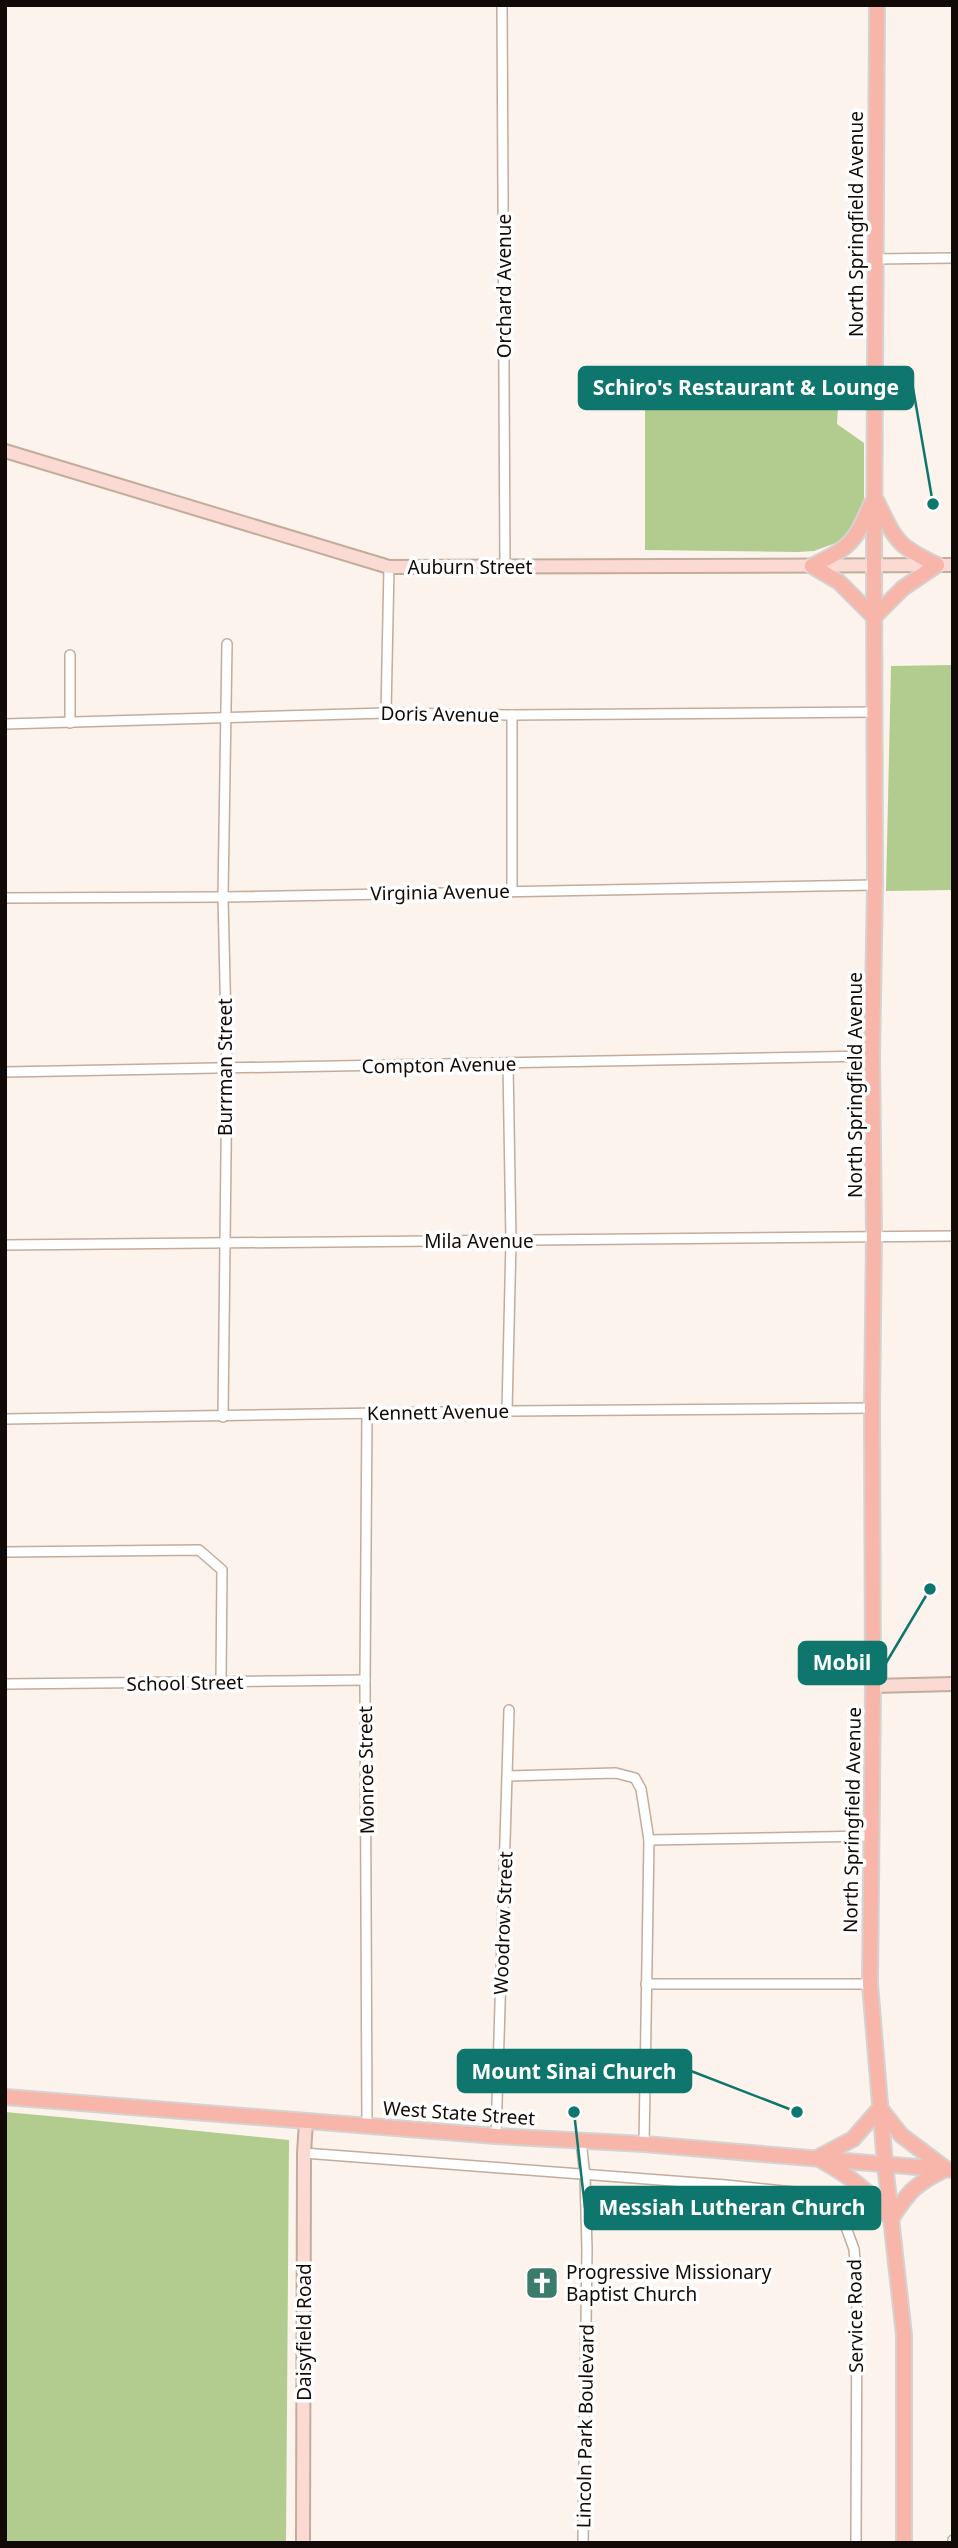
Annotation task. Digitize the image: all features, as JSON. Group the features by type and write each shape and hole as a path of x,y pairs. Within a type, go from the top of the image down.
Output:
{"main road":[{"name":"North Springfield Avenue","path":"877,5 870,1984 885,2164 904,2335 904,2543"},
{"name":"Auburn Street","path":"5,451 389,567 953,565"},
{"path":"812,566 839,582 874,617 892,597 937,565 900,545 875,496"},
{"path":"812,566 841,551 856,538 875,496"},
{"path":"873,1686 953,1684"},
{"name":"West State Street","path":"5,2097 496,2136 645,2144 949,2170"},
{"path":"817,2158 853,2139 880,2108 901,2134 949,2170"},
{"name":"Daisyfield Road","path":"303,2543 306,2122"},
{"path":"817,2158 866,2189 891,2219 907,2194 921,2181 949,2170"}],"street":[{"name":"Orchard Avenue","path":"502,5 505,568"},
{"path":"875,259 953,258"},
{"path":"386,713 389,567"},
{"name":"Burrman Street","path":"223,1417 227,1068 223,897 227,644"},
{"path":"70,655 71,723"},
{"name":"Doris Avenue","path":"5,724 386,713 512,715 875,712"},
{"path":"512,715 512,891"},
{"name":"Virginia Avenue","path":"5,898 223,897 875,885"},
{"name":"Compton Avenue","path":"5,1072 872,1056"},
{"path":"508,1064 511,1241 508,1411"},
{"name":"Mila Avenue","path":"5,1245 953,1236"},
{"name":"Kennett Avenue","path":"5,1419 872,1408"},
{"name":"Monroe Street","path":"367,1413 367,2126"},
{"path":"5,1552 199,1550 222,1570 221,1682"},
{"name":"School Street","path":"5,1685 365,1681"},
{"name":"Woodrow Street","path":"496,2136 509,1710"},
{"path":"508,1776 616,1773 635,1778 641,1789 649,1840 645,2144"},
{"path":"649,1840 872,1836"},
{"path":"646,1984 870,1984"},
{"name":"Lincoln Park Boulevard","path":"581,2141 587,2249 583,2543"},
{"name":"Service Road","path":"304,2153 726,2185 794,2192 820,2203 844,2222 854,2249 857,2283 856,2543"}],"green space":[{"path":"645,387 839,390 837,424 864,443 864,505 852,533 841,541 814,551 645,550"},
{"path":"953,665 953,890 886,891 891,666"},
{"path":"5,2112 289,2140 286,2543 5,2543"}],"place":[{"name":"Schiro's Restaurant & Lounge","path":"933,504"},
{"name":"Mobil","path":"930,1589"},
{"name":"Messiah Lutheran Church","path":"574,2112"},
{"name":"Mount Sinai Church","path":"797,2112"},
{"name":"Progressive Missionary Baptist Church","path":"542,2283"}]}
